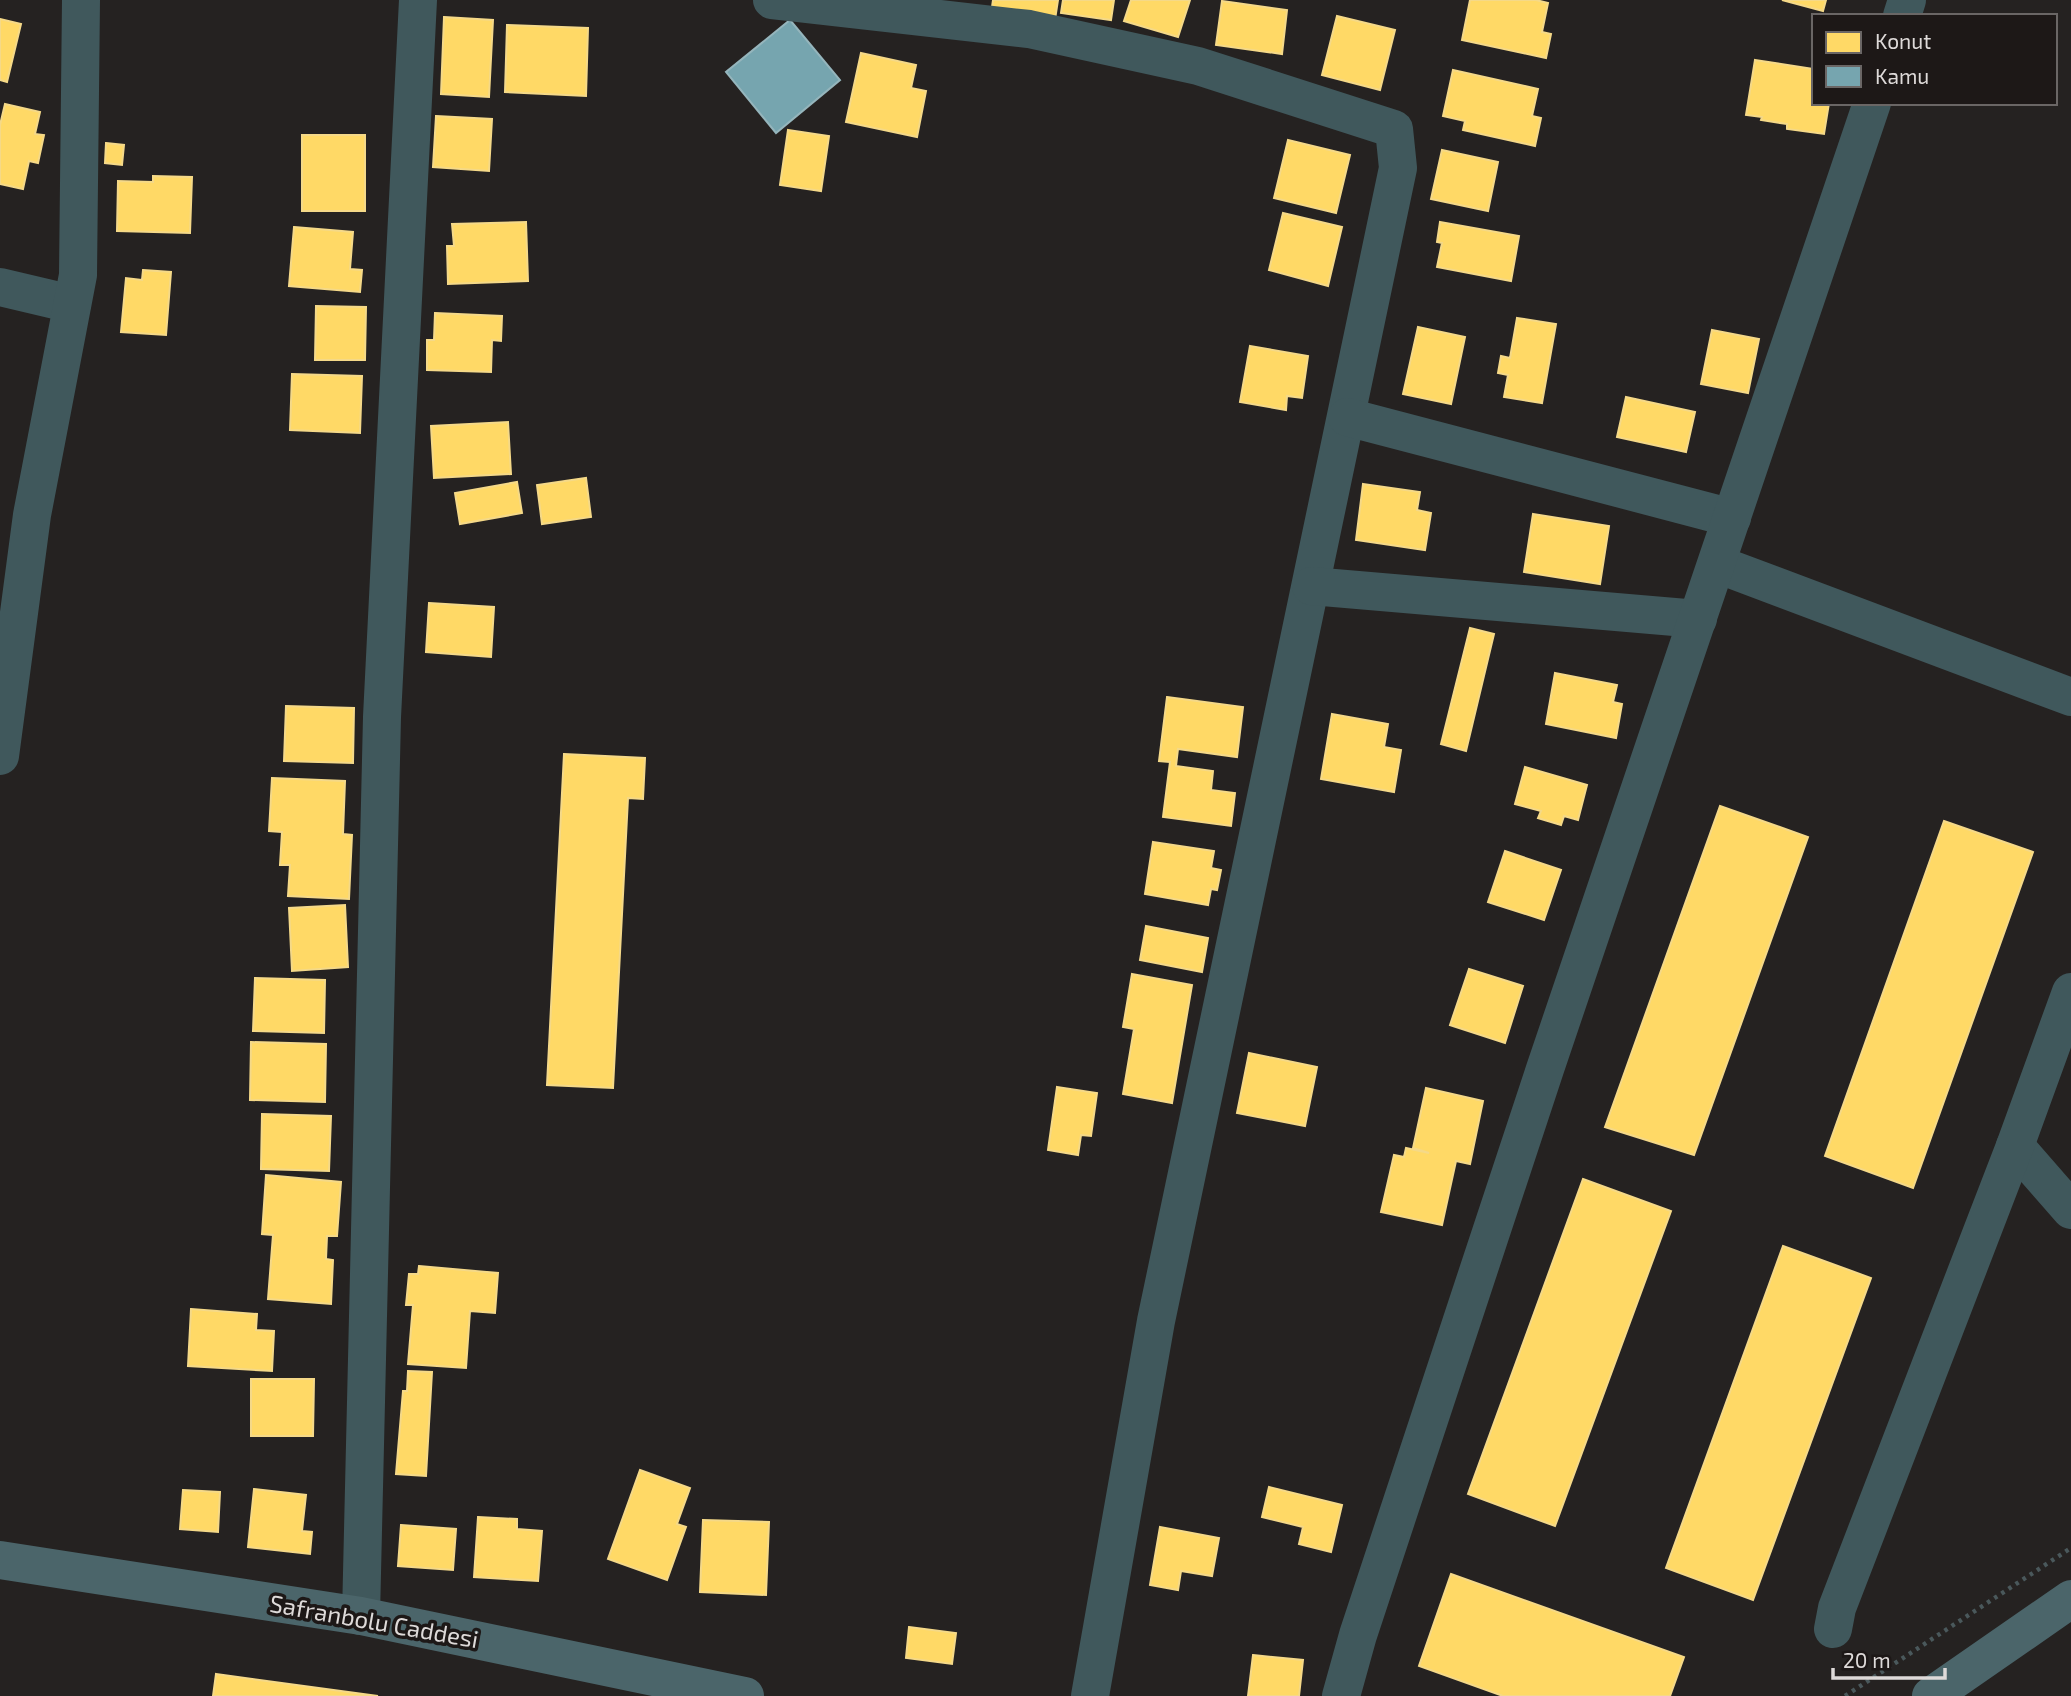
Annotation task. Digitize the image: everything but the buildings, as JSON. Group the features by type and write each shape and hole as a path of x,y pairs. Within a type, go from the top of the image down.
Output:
{"street":[{"path":"0,756 16,513 78,275 81,0"},
{"path":"361,1616 382,717 418,0"},
{"path":"772,0 818,3 1029,29 1198,66 1394,129 1398,168 1156,1321 1090,1696"},
{"path":"1341,1696 1358,1635 1545,1069 1871,105"},
{"path":"0,287 72,304"},
{"path":"1347,416 1732,518"},
{"path":"1717,564 2071,697"},
{"path":"1311,586 1698,619"},
{"path":"1833,1629 1837,1608 2015,1146 2071,992"},
{"path":"2015,1146 2071,1210"},
{"name":"Safranbolu Caddesi","path":"0,1560 361,1616 745,1696"},
{"path":"1931,1696 2071,1599"}],"path":[{"path":"1845,1696 2071,1548"}]}
